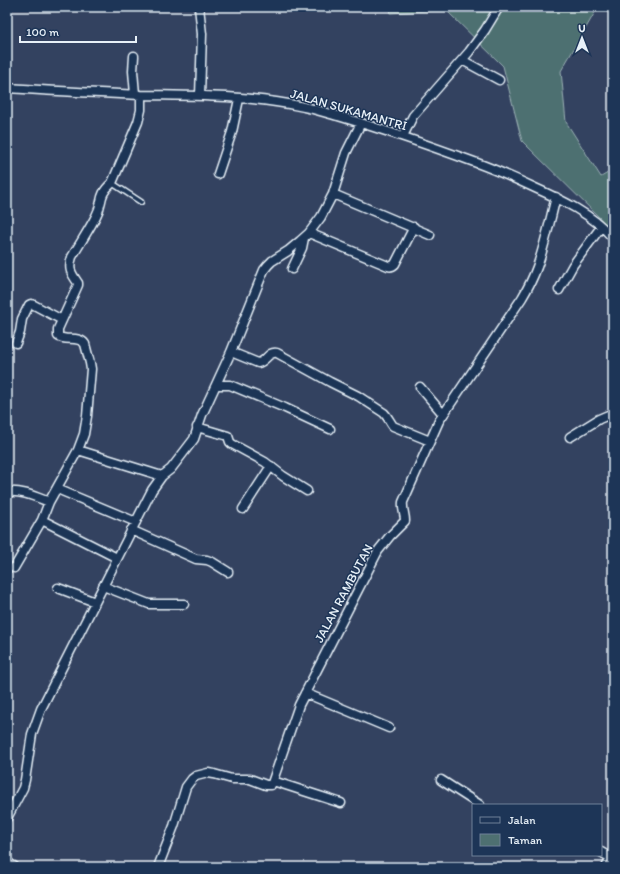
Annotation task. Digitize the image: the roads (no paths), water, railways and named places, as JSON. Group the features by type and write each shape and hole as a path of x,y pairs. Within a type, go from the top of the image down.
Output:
{"street":[{"path":"199,7 202,34 200,96"},
{"path":"403,136 413,116 470,52 499,7"},
{"path":"14,568 42,520 49,502 78,450 84,434 87,416 90,363 85,344 82,340 61,338 58,336 58,329 78,285 70,269 71,260 97,215 102,194 112,183 138,122 141,110 134,71 134,56"},
{"path":"462,60 499,80"},
{"name":"JALAN SUKAMANTRI","path":"7,88 200,96 257,100 304,107 403,136 497,170 572,205 584,213 613,238"},
{"path":"218,174 232,132 239,99"},
{"path":"7,818 23,788 32,734 41,709 131,530 152,490 162,476 171,469 192,443 264,270 268,264 288,251 306,236 321,217 333,194 346,153 361,123"},
{"path":"333,194 430,234"},
{"name":"JALAN RAMBUTAN","path":"273,781 295,714 305,693 378,551 405,521 402,508 403,502 436,427 443,414 530,285 537,268 556,197"},
{"path":"306,236 388,266 392,266 396,264 414,227"},
{"path":"559,290 573,265 601,227"},
{"path":"292,269 306,236"},
{"path":"16,343 20,332 22,319 29,305 31,304 62,320"},
{"path":"231,352 258,363 270,354 277,354 358,396 384,413 393,426 430,441"},
{"path":"216,385 230,385 330,429"},
{"path":"420,387 443,414"},
{"path":"570,437 599,419 613,413"},
{"path":"198,427 228,436 232,444 265,462 283,476 307,491"},
{"path":"78,450 162,476"},
{"path":"243,509 271,466"},
{"path":"7,492 18,492 49,502"},
{"path":"62,492 136,522"},
{"path":"42,520 117,558"},
{"path":"131,530 196,559 212,562 228,572"},
{"path":"103,586 149,604 184,604"},
{"path":"58,588 95,602"},
{"path":"305,693 389,728"},
{"path":"158,867 174,826 186,787 196,776 208,773 232,779 250,779 266,785 270,785 273,781 341,803"},
{"path":"441,780 478,804"},
{"path":"602,852 612,856 606,867"},
{"path":"7,862 15,867"}],"lane":[{"path":"112,183 141,202"}]}
